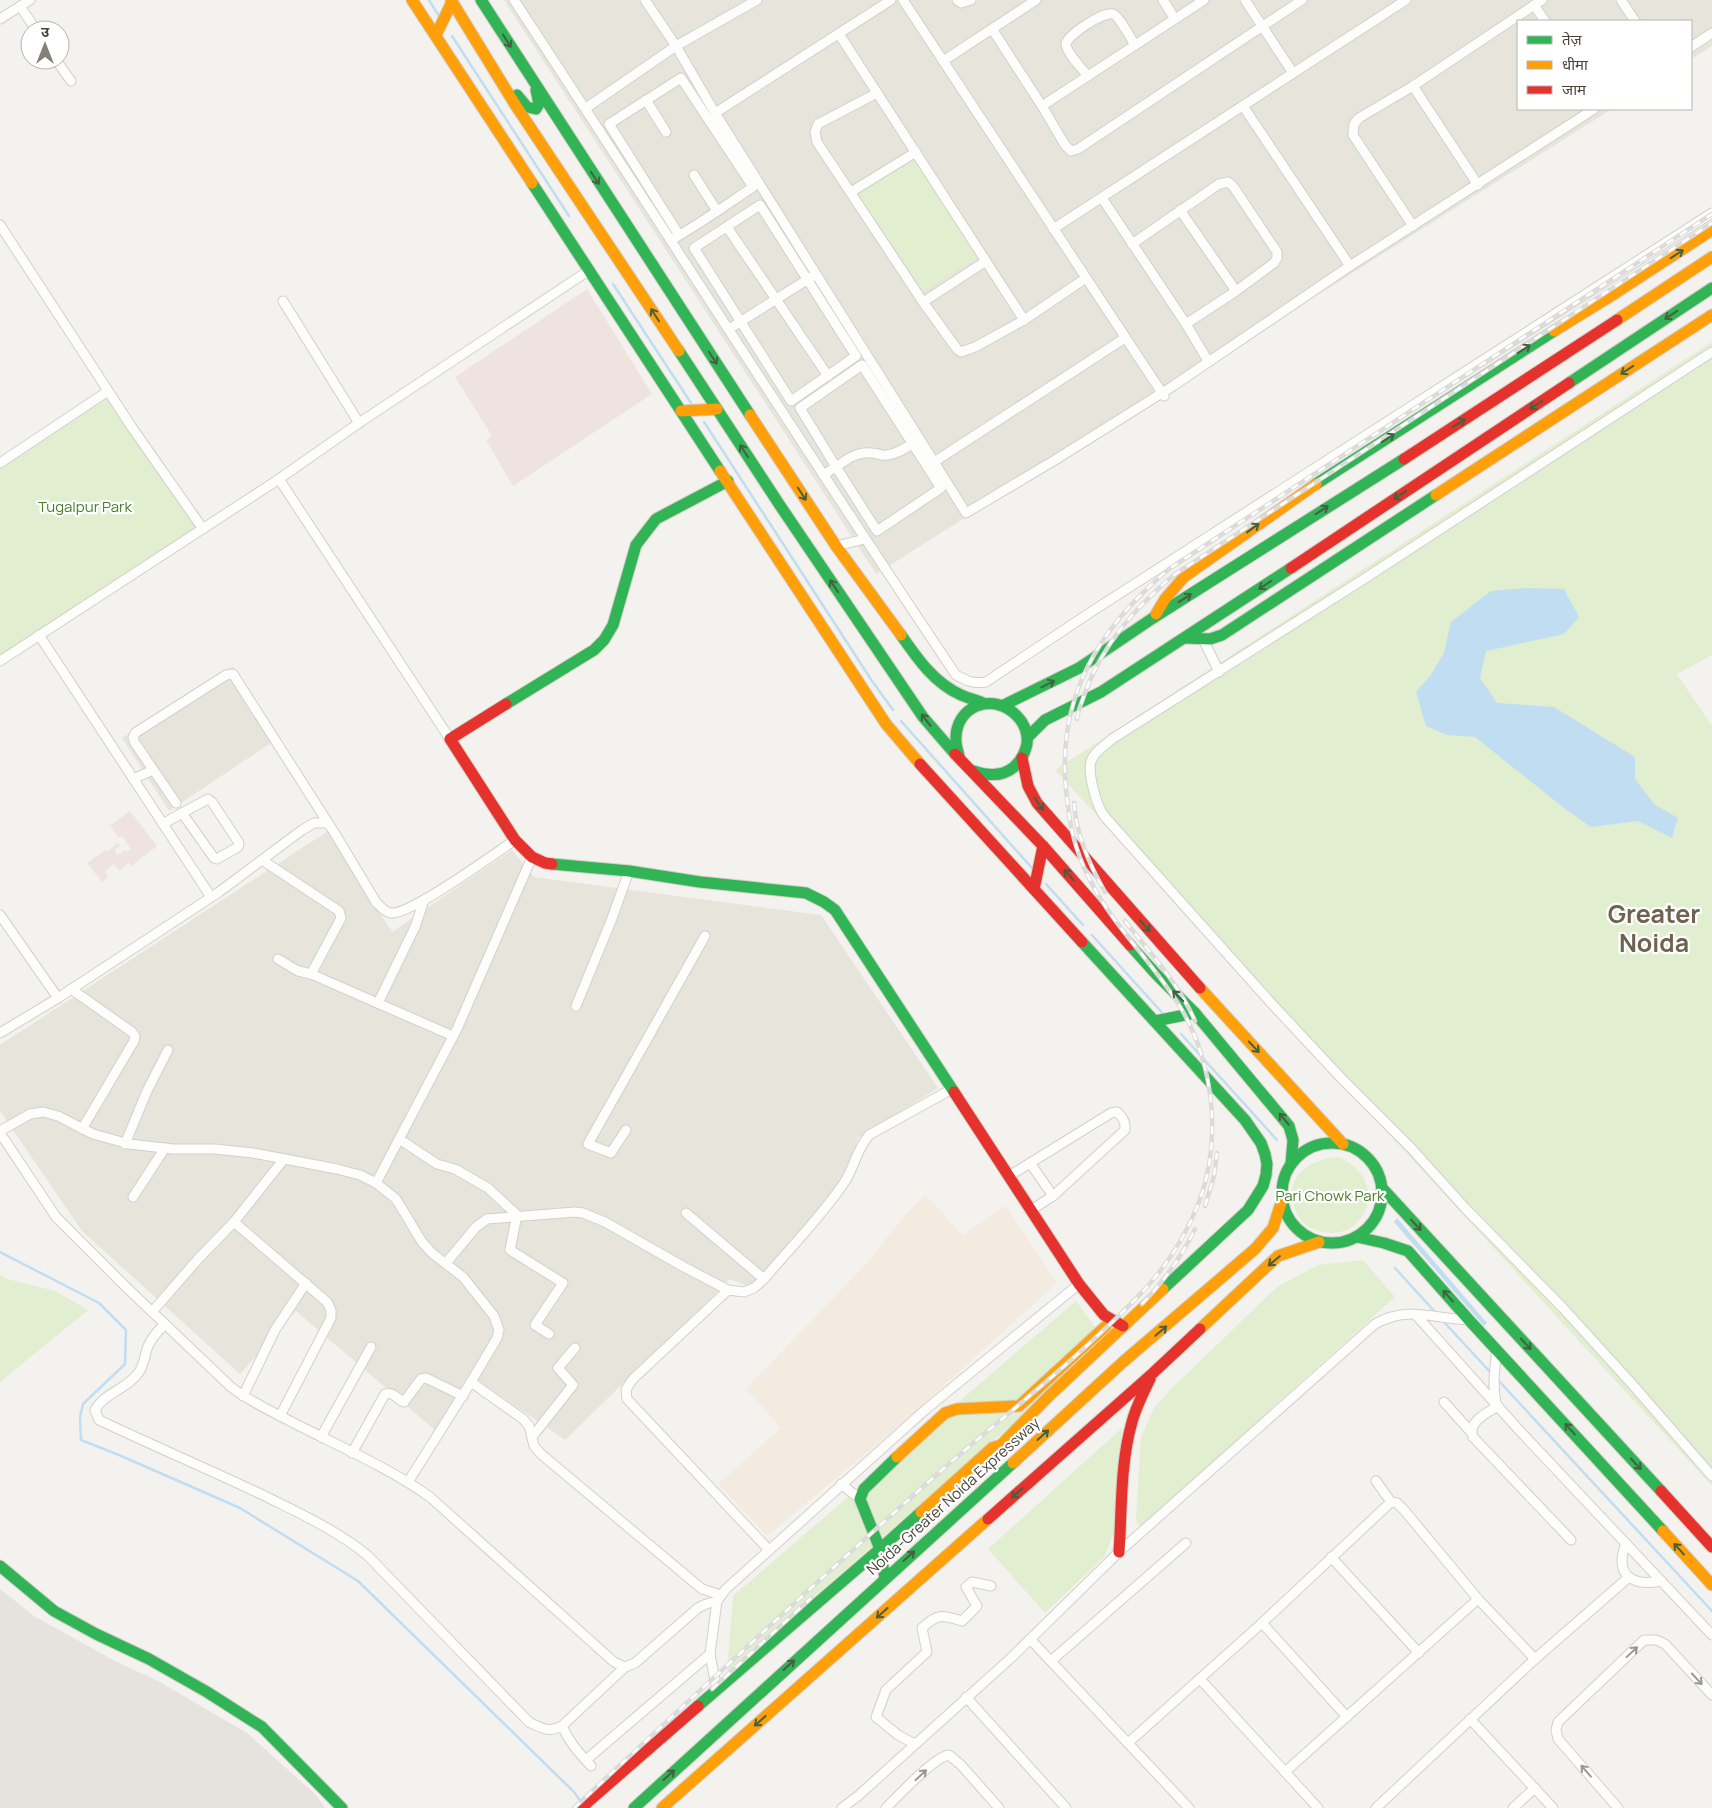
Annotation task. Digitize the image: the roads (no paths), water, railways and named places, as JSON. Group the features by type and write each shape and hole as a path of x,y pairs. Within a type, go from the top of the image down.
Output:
{"main road":[{"path":"412,0 886,724 922,767 1258,1136 1265,1150 1266,1171 1260,1194 1248,1210 1049,1396 1001,1445 992,1448 880,1549 581,1808"},
{"path":"481,0 836,546 916,656 936,680 960,695 983,704"},
{"path":"436,35 452,1"},
{"path":"452,1 502,84 785,513 923,717 947,746 1043,846 1156,974 1195,1013 1289,1126 1294,1135 1291,1164"},
{"path":"502,84 511,88 527,108 533,110 539,104 535,85"},
{"path":"1153,618 1165,599 1184,577 1290,501 1530,345 1614,294 1712,230"},
{"path":"1004,705 1079,668 1153,618 1478,411 1712,257"},
{"path":"1028,737 1045,720 1101,692 1185,638 1712,288"},
{"path":"1185,638 1210,639 1222,635 1712,314"},
{"path":"681,411 717,409"},
{"path":"728,481 656,519 643,534 636,545 613,625 604,640 594,650 450,740 515,840 532,857 545,863 628,871 700,882 806,893 836,910 1105,1321 1109,1340"},
{"path":"958,756 955,747 956,728 966,712 983,704 994,703 1004,705 1016,712 1024,724 1028,737 1022,758 1016,766 999,775 990,776 971,770"},
{"path":"1022,758 1028,786 1037,803 1178,964 1343,1144"},
{"path":"1034,889 1043,846"},
{"path":"1155,1021 1195,1013"},
{"path":"1328,1143 1343,1144 1358,1150 1370,1160 1379,1174 1383,1189 1382,1203 1377,1217 1368,1229 1357,1237 1345,1242 1332,1244 1319,1242 1305,1236 1294,1226 1286,1214 1282,1200 1282,1188 1291,1164 1301,1154 1314,1146 1328,1143"},
{"path":"1383,1189 1712,1547"},
{"name":"Noida-Greater Noida Expressway","path":"634,1808 1123,1362 1255,1250 1270,1235 1276,1225 1282,1200"},
{"path":"1357,1237 1408,1250 1469,1320 1497,1348 1712,1585"},
{"path":"662,1808 1154,1373 1278,1256 1319,1242"},
{"path":"1105,1321 1123,1326"},
{"path":"885,1578 880,1549 860,1499 864,1489 936,1419 945,1413 957,1409 1018,1406 1105,1321"},
{"path":"1119,1552 1124,1461 1130,1429 1136,1408 1154,1373"},
{"path":"1001,1445 1024,1452"},
{"path":"0,1566 54,1611 103,1638 149,1659 207,1692 262,1727 342,1808"}],"street":[{"path":"0,19 30,0"},
{"path":"514,0 599,130 675,238"},
{"path":"645,0 676,46 812,277 856,356 790,401 694,248 760,205 812,277 915,441 940,488 877,531 800,408 862,365 915,441 934,462 966,513 1163,395 1208,361 1350,266 1592,110"},
{"path":"715,113 891,0"},
{"path":"903,0 1163,395"},
{"path":"957,0 961,4 971,0"},
{"path":"943,61 1036,0"},
{"path":"1163,0 1175,19"},
{"path":"1042,106 1204,0"},
{"path":"1245,0 1293,73"},
{"path":"992,28 1042,106 1064,145 1071,151 1078,149 1263,28 1302,0"},
{"path":"1054,229 1406,0"},
{"path":"1621,0 1634,20"},
{"path":"586,108 676,46 752,1"},
{"path":"1413,226 1353,135 1354,124 1359,118 1413,86 1538,3 1545,20"},
{"path":"20,6 29,20"},
{"path":"1088,76 1068,49 1066,43 1070,36 1104,14 1113,14 1117,17 1135,45"},
{"path":"1692,46 1712,33"},
{"path":"839,34 1024,320"},
{"path":"63,70 70,81"},
{"path":"599,130 681,78 753,187 675,238"},
{"path":"1413,86 1478,185"},
{"path":"877,93 818,124 815,132 817,142 923,302 957,349 961,352 975,347 1024,320 1086,278"},
{"path":"646,100 666,132"},
{"path":"1243,106 1350,266"},
{"path":"609,124 729,329 823,475 956,675 976,684 986,682 1094,610 1712,213"},
{"path":"851,192 916,152"},
{"path":"694,175 718,211"},
{"path":"1132,244 1219,184 1228,182 1233,186 1277,252 1277,258 1274,263 1236,291 1186,324"},
{"path":"1102,198 1186,324 1208,361"},
{"path":"1180,210 1236,291"},
{"path":"0,224 108,391 203,529"},
{"path":"727,227 828,376"},
{"path":"923,302 986,261"},
{"path":"0,661 279,479 359,423 588,270"},
{"path":"729,329 812,277"},
{"path":"284,301 359,423"},
{"path":"934,462 1125,338"},
{"path":"1712,352 1376,572 1112,739 1095,754 1091,763 1092,779 1101,812 1272,1004 1569,1315 1712,1476"},
{"path":"0,463 108,391"},
{"path":"823,475 851,457 862,453 888,455 915,441"},
{"path":"279,479 450,740"},
{"path":"836,546 865,539"},
{"path":"39,635 211,897"},
{"path":"1203,639 1219,672"},
{"path":"176,803 135,743 133,738 135,732 226,675 233,674 382,909 390,913 402,912 424,900 515,840"},
{"path":"133,779 153,770"},
{"path":"163,824 182,812 210,799 239,843 238,847 221,858 214,858 182,812"},
{"path":"0,1033 58,998 211,897 302,830 314,823 328,824"},
{"path":"376,1183 453,1036 532,857"},
{"path":"262,860 341,914 341,918 311,974"},
{"path":"576,1006 611,921 628,871"},
{"path":"378,1003 415,927 424,900"},
{"path":"0,915 58,998"},
{"path":"626,1130 611,1153 588,1144 705,936"},
{"path":"278,960 298,971 311,974 453,1036"},
{"path":"71,989 135,1036 134,1041 82,1128"},
{"path":"125,1144 147,1091 168,1050"},
{"path":"446,1263 483,1221 491,1217 575,1212 583,1213 605,1222 728,1290 744,1292 754,1288 764,1278 835,1196 846,1180 861,1145 869,1135 952,1089"},
{"path":"408,1482 463,1396 497,1338 499,1330 494,1316 463,1277 432,1253 422,1242 396,1199 376,1183 360,1175 337,1169 216,1149 165,1148 125,1144 93,1134 58,1116 43,1112 30,1114 0,1132 56,1217 231,1387 243,1396 280,1416 408,1482 430,1497 614,1662 625,1667"},
{"path":"1009,1176 1111,1113 1117,1112 1121,1116 1126,1124 1125,1130 1045,1203 1031,1210"},
{"path":"399,1139 437,1164 455,1169 488,1188 518,1216"},
{"path":"133,1197 165,1148"},
{"path":"152,1312 199,1258 234,1222 284,1159"},
{"path":"1030,1163 1053,1196"},
{"path":"686,1213 764,1278"},
{"path":"518,1216 510,1250 563,1283 535,1325 549,1334"},
{"path":"234,1222 306,1283 327,1302 332,1310 331,1318 280,1416"},
{"path":"243,1396 275,1330 306,1283"},
{"path":"165,1324 154,1335 148,1346 139,1372 130,1381 99,1402 95,1410 98,1420 324,1525 350,1541 367,1555 529,1722 554,1730 562,1726 625,1667 635,1663 698,1608 719,1598 768,1550 936,1402 1079,1284"},
{"path":"728,1290 633,1379 626,1389 627,1399 768,1550"},
{"path":"842,1808 858,1796 1030,1639 1119,1552 1375,1324 1387,1317 1398,1314 1469,1320"},
{"path":"1414,1314 1712,1635"},
{"path":"321,1437 371,1347"},
{"path":"532,1437 572,1385 558,1368 575,1348"},
{"path":"1497,1348 1493,1390 1497,1404"},
{"path":"352,1453 385,1394 394,1394 400,1401 404,1402 421,1379 426,1378 463,1396"},
{"path":"471,1382 523,1419 529,1426 534,1446 541,1454 702,1589 719,1598"},
{"path":"936,1402 945,1413"},
{"path":"1444,1402 1471,1432 1473,1437 1571,1540"},
{"path":"1471,1432 1473,1424 1497,1404"},
{"path":"1376,1481 1391,1502 1397,1503 1404,1510 1478,1600 1535,1659"},
{"path":"842,1484 860,1499"},
{"path":"1128,1743 1262,1623 1391,1502"},
{"path":"1051,1661 1186,1543"},
{"path":"1626,1543 1621,1561 1622,1568 1629,1577 1648,1584 1662,1581"},
{"path":"1331,1557 1419,1652"},
{"path":"1376,1808 1470,1718 1629,1577"},
{"path":"915,1744 898,1735 876,1717 886,1690 927,1652 922,1628 933,1618 946,1616 962,1622 977,1606 966,1587 972,1582 992,1586"},
{"path":"717,1691 710,1654 719,1598"},
{"path":"1285,1772 1478,1600"},
{"path":"1262,1623 1347,1717"},
{"path":"1030,1639 1189,1808"},
{"path":"1618,1808 1558,1739 1556,1730 1558,1722 1644,1640 1656,1640 1665,1644 1712,1695"},
{"path":"562,1726 568,1738 588,1763 710,1654"},
{"path":"1200,1679 1318,1808"},
{"path":"966,1697 1066,1808"},
{"path":"1470,1718 1553,1808"},
{"path":"886,1808 932,1764 941,1757 949,1755 961,1765 999,1808"},
{"path":"1513,1808 1535,1788"}],"water":[{"path":"1527,588 1564,589 1579,617 1564,634 1486,651 1480,678 1497,703 1554,707 1635,757 1635,779 1655,805 1678,818 1672,838 1638,821 1591,827 1564,808 1475,737 1447,735 1426,726 1416,692 1430,676 1444,653 1451,622 1491,591"},
{"path":"1397,1218 1487,1323 1484,1326 1394,1222"}],"waterway":[{"path":"429,0 440,18"},
{"path":"452,36 569,216"},
{"path":"613,284 691,403"},
{"path":"704,422 872,681 893,710"},
{"path":"901,721 1032,868"},
{"path":"1046,884 1083,925"},
{"path":"1092,935 1165,1016"},
{"path":"1181,1034 1277,1140"},
{"path":"0,1252 99,1303 126,1330 125,1364 83,1404 80,1417 81,1440 240,1508 358,1581 574,1792 581,1802"},
{"path":"1395,1268 1436,1313"},
{"path":"1443,1321 1492,1374"},
{"path":"1498,1380 1712,1611"}],"railway":[{"path":"574,1808 757,1637 896,1511 1065,1365 1135,1300 1164,1266 1189,1226 1199,1202 1211,1154 1212,1129 1208,1079 1193,1032 1182,1010 1160,977 1111,914 1084,869 1073,836 1069,813 1065,755 1069,723 1076,693 1088,666 1104,639 1144,591 1169,569 1712,214"},
{"path":"1077,719 1092,676 1110,643 1133,614 1174,575 1712,223"},
{"path":"1074,803 1081,838 1094,871 1105,892"},
{"path":"1125,921 1181,994 1195,1021"},
{"path":"1205,1206 1214,1176 1217,1153"},
{"path":"1142,1304 1172,1269 1195,1229"},
{"path":"712,1689 811,1598"}],"district":[{"name":"Greater Noida","path":"1654,928"}],"park label":[{"name":"Tugalpur Park","path":"85,506"},
{"name":"Pari Chowk Park","path":"1330,1195"}]}
